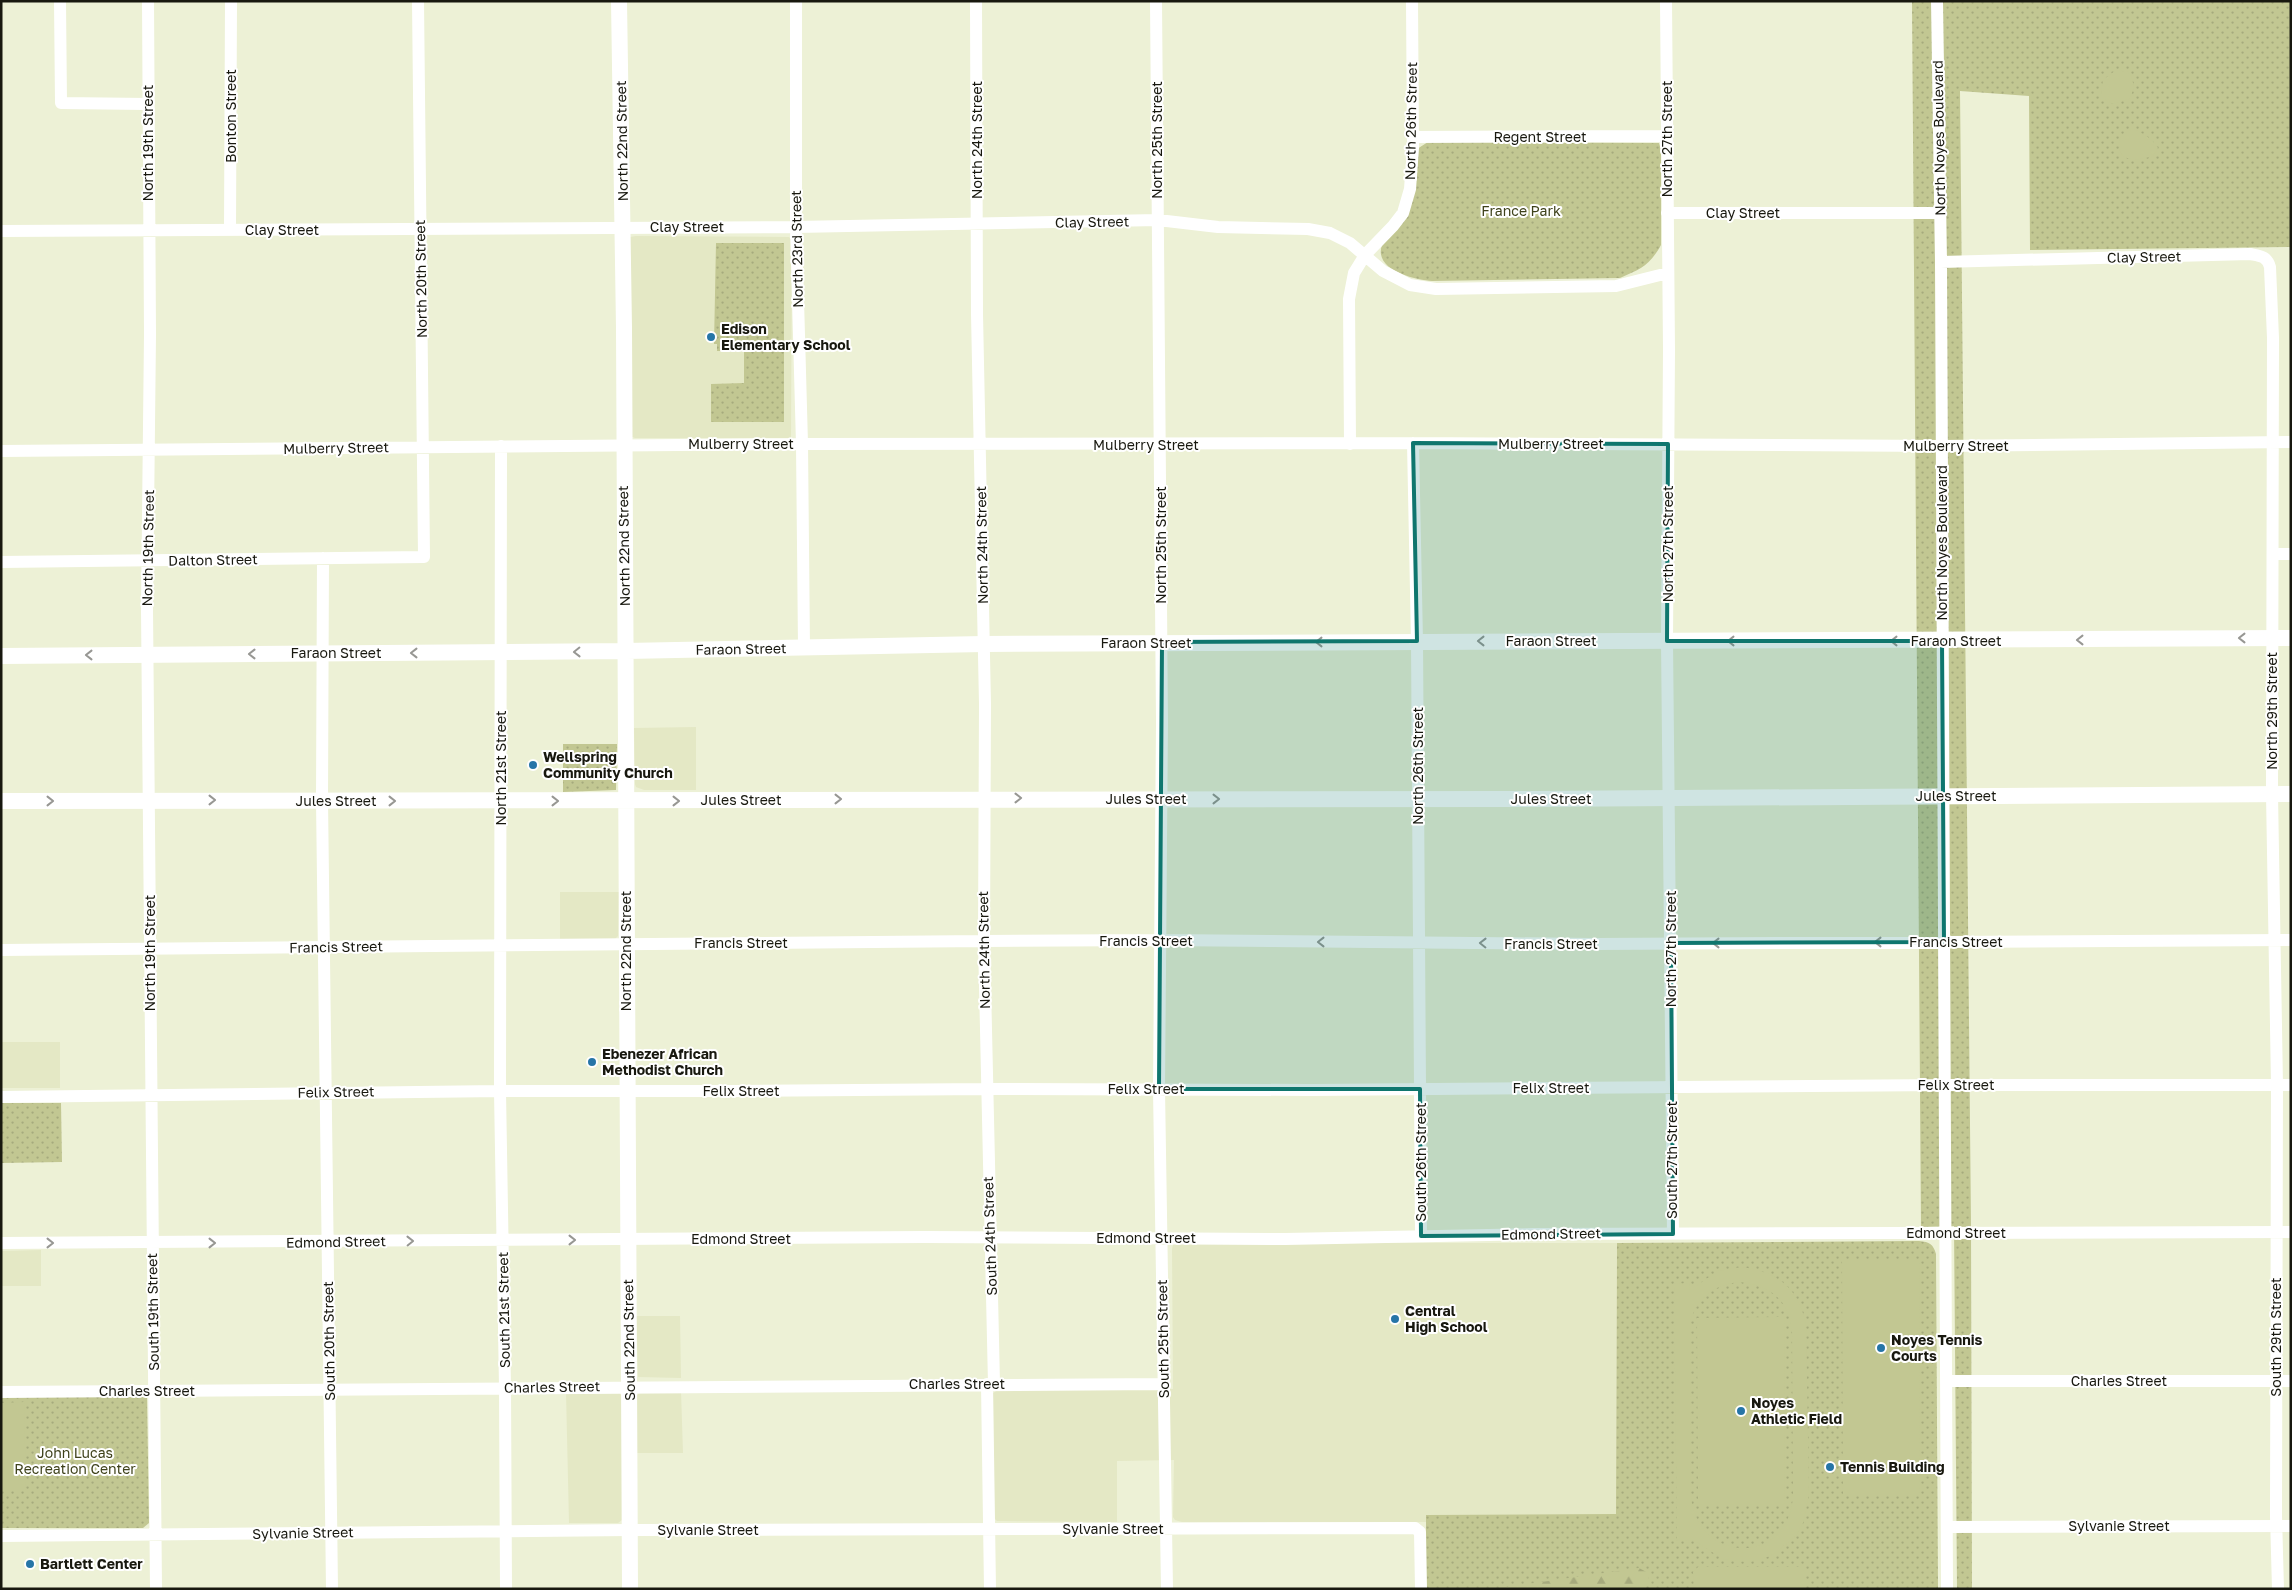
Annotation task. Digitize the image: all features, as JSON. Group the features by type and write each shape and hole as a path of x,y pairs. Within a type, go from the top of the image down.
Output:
{"main road":[{"name":"North 22nd Street","path":"619,1 623,228 623,445 627,801 626,1091"},
{"name":"Faraon Street","path":"1,656 626,651 1162,642 1942,641 2291,638"},
{"name":"Jules Street","path":"1,801 322,800 501,802 984,798 1419,799 2291,794"},
{"name":"South 22nd Street","path":"626,1091 630,1386 630,1589"}],"street":[{"path":"60,1 61,104 148,104"},
{"name":"North 19th Street","path":"148,1 148,654 151,1095"},
{"name":"Bonton Street","path":"230,230 231,1"},
{"name":"North 20th Street","path":"418,1 424,557"},
{"name":"North 23rd Street","path":"796,1 796,227 802,444 804,648"},
{"name":"North 24th Street","path":"976,1 979,444 984,644 986,1088"},
{"name":"North 25th Street","path":"1156,1 1162,642 1159,1089"},
{"name":"North 26th Street","path":"1350,444 1349,299 1354,273 1365,255 1393,226 1406,205 1410,189 1413,137 1412,1"},
{"name":"North 27th Street","path":"1666,1 1668,273 1667,641 1672,1087"},
{"name":"North Noyes Boulevard","path":"1937,1 1941,262 1948,1381 1947,1589"},
{"name":"Regent Street","path":"1413,137 1666,136"},
{"name":"Clay Street","path":"1667,213 1939,214"},
{"name":"Clay Street","path":"1,231 796,227 1158,220 1218,227 1308,229 1330,233 1350,243 1365,255"},
{"path":"1365,255 1383,271 1410,285 1436,289 1616,286 1668,273"},
{"name":"Clay Street","path":"1941,262 2230,255 2263,256 2268,261 2270,267 2273,338"},
{"name":"North 29th Street","path":"2273,338 2272,794 2277,1084"},
{"name":"Mulberry Street","path":"1,451 802,444 1413,443 1942,446 2291,442"},
{"name":"North 26th Street","path":"1413,443 1418,641 1420,1089"},
{"name":"North 21st Street","path":"500,1090 502,945 501,446"},
{"path":"2272,554 2291,554"},
{"name":"Dalton Street","path":"1,562 424,557"},
{"path":"323,558 322,800 325,1092"},
{"name":"Francis Street","path":"1,950 1160,940 1671,943 2291,940"},
{"name":"South 29th Street","path":"2277,1084 2276,1526 2278,1589"},
{"name":"Felix Street","path":"1,1098 500,1090 1420,1089 2291,1084"},
{"name":"South 27th Street","path":"1672,1087 1673,1234"},
{"name":"South 24th Street","path":"986,1088 990,1238 988,1529 990,1589"},
{"name":"South 25th Street","path":"1159,1089 1167,1589"},
{"name":"South 26th Street","path":"1420,1089 1421,1236"},
{"name":"South 21st Street","path":"500,1090 506,1589"},
{"name":"South 20th Street","path":"325,1092 332,1589"},
{"name":"South 19th Street","path":"151,1095 156,1589"},
{"name":"Edmond Street","path":"1,1243 628,1239 1285,1239 1673,1234 2291,1232"},
{"name":"Charles Street","path":"1948,1381 2291,1381"},
{"name":"Charles Street","path":"1,1392 630,1386 1164,1384"},
{"name":"Sylvanie Street","path":"1947,1527 2291,1526"},
{"name":"Sylvanie Street","path":"1,1536 630,1530 1415,1528 1420,1532 1421,1589"}],"highlighted area":[{"path":"1413,443 1668,444 1667,641 1942,641 1944,942 1671,943 1673,1234 1421,1236 1420,1089 1159,1089 1162,642 1417,641"}],"shaded area":[{"name":"Edison Elementary School","path":"630,237 789,237 792,240 791,438 635,438 630,436"},
{"path":"696,727 696,790 644,790 636,787 634,728"},
{"path":"560,892 619,892 618,936 614,940 560,940"},
{"path":"1,1042 60,1042 60,1088 1,1088"},
{"name":"Central High School","path":"1177,1243 1617,1243 1616,1515 1427,1515 1426,1522 1182,1522 1175,1520 1173,1517 1174,1460 1117,1461 1117,1522 997,1521 994,1518 993,1393 998,1390 1173,1389 1172,1249 1173,1245"},
{"path":"41,1250 41,1286 1,1286 1,1251"},
{"path":"636,1316 680,1316 681,1378 638,1377"},
{"path":"681,1391 683,1453 637,1453 636,1397 639,1393"},
{"path":"566,1392 620,1393 622,1398 622,1520 618,1523 569,1523"}],"green space":[{"path":"1912,1 2291,1 2291,247 2030,250 2029,96 1960,91 1971,1226 1972,1589 1957,1589 1954,1226 1921,1227"},
{"path":"2116,70 2128,72 2133,82 2133,89 2129,99 2113,104 2104,99 2101,93 2103,80"},
{"path":"2133,129 2156,145 2158,148 2153,156 2133,159 2122,155 2119,144 2121,135"},
{"name":"France Park","path":"1428,142 1659,143 1661,150 1661,245 1649,262 1634,272 1620,278 1432,281 1406,276 1389,267 1384,261 1381,254 1382,245 1407,215 1417,149"},
{"path":"716,243 784,243 784,422 711,422 711,384 744,383 744,351 717,351 717,344 714,344"},
{"path":"563,744 617,744 616,790 563,792"},
{"path":"1,1103 61,1103 62,1162 1,1163"},
{"path":"1919,1241 1930,1244 1936,1254 1938,1589 1426,1589 1426,1515 1616,1514 1617,1243"},
{"name":"Noyes Tennis Courts","path":"1842,1259 1919,1259 1920,1495 1843,1495"},
{"path":"1742,1267 1755,1269 1776,1278 1793,1292 1799,1302 1806,1326 1809,1494 1803,1523 1796,1536 1774,1554 1760,1560 1747,1562 1723,1559 1693,1540 1677,1541 1674,1284 1689,1283 1690,1290 1718,1271","holes":["1731,1283 1751,1284 1776,1296 1787,1310 1790,1320 1792,1331 1793,1493 1789,1516 1778,1533 1763,1544 1745,1548 1727,1545 1711,1536 1698,1521 1691,1498 1690,1323 1697,1306 1715,1289"]},
{"name":"Noyes Athletic Field","path":"1784,1317 1785,1505 1698,1505 1697,1318"},
{"name":"John Lucas Recreation Center","path":"1,1395 147,1397 149,1523 143,1528 1,1528"},
{"path":"24,1402 26,1491 1,1491 1,1403"},
{"path":"1698,1567 1804,1567 1804,1589 1694,1589 1693,1572"},
{"path":"1639,1568 1650,1574 1645,1589 1492,1589"}],"place":[{"name":"Edison Elementary School","path":"711,337"},
{"name":"Wellspring Community Church","path":"533,765"},
{"name":"Ebenezer African Methodist Church","path":"592,1062"},
{"name":"Central High School","path":"1395,1319"},
{"name":"Noyes Tennis Courts","path":"1881,1348"},
{"name":"Noyes Athletic Field","path":"1741,1411"},
{"name":"Tennis Building","path":"1830,1467"},
{"name":"Bartlett Center","path":"30,1564"}]}
